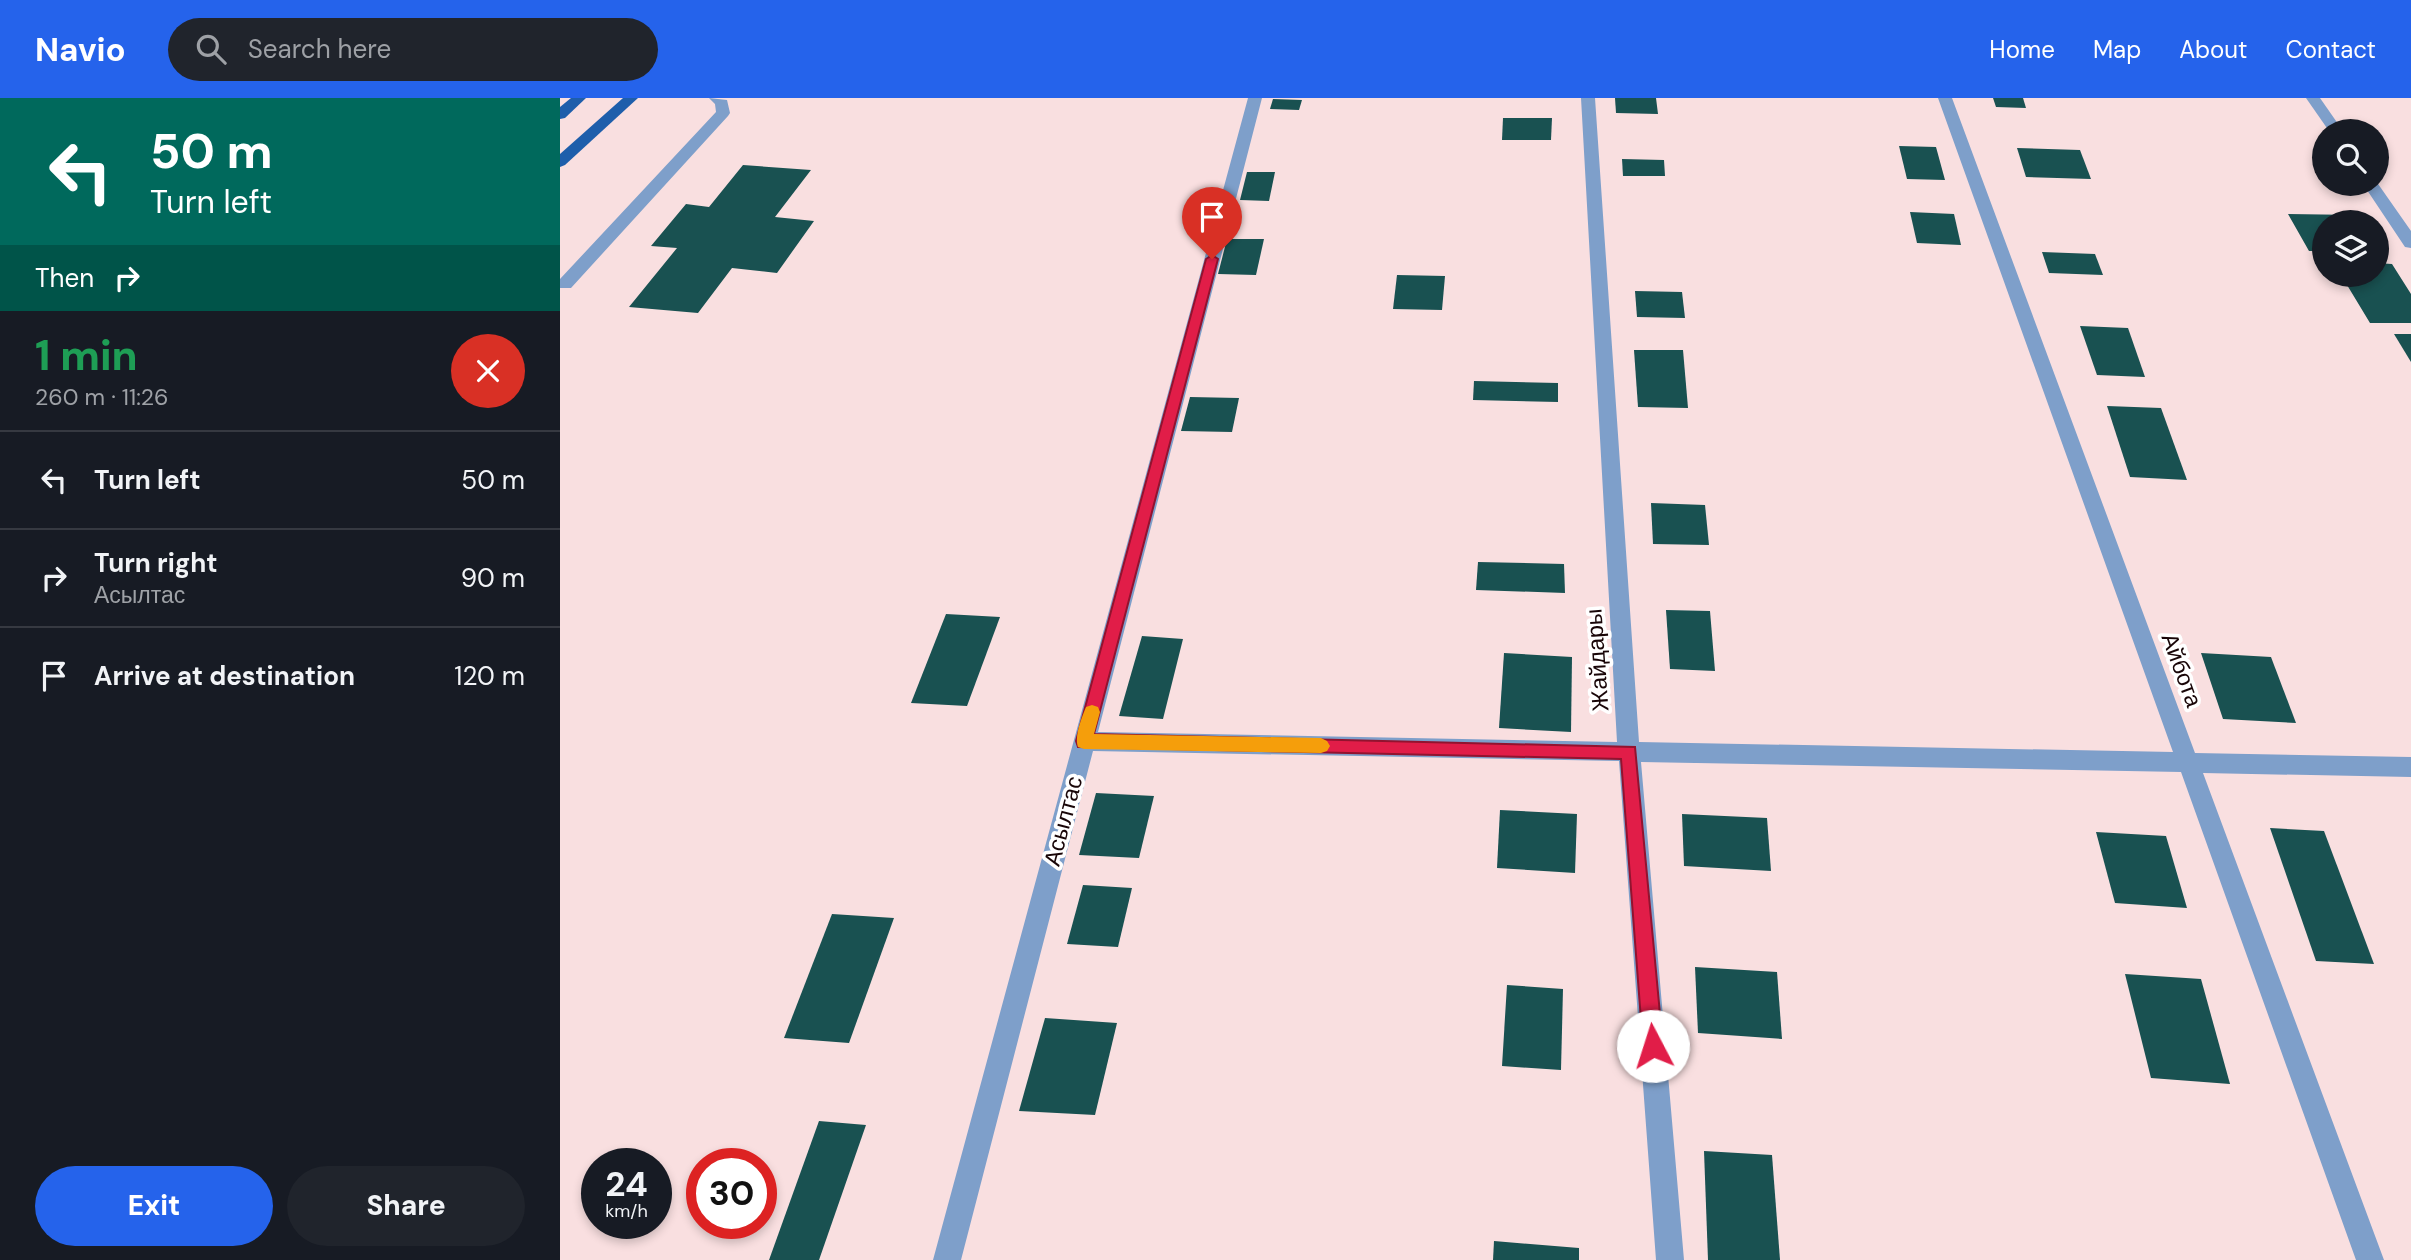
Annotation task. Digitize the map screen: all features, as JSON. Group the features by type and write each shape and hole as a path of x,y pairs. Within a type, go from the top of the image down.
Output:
{"main road":[{"path":"560,115 579,98"},
{"path":"560,162 631,98"}],"street":[{"path":"565,284 723,113 722,103 716,98"},
{"name":"Асылтас","path":"947,1260 1255,98"},
{"name":"Жайдары","path":"1588,98 1629,752 1670,1260"},
{"name":"Айбота","path":"1945,98 2370,1260"},
{"path":"2313,98 2328,119"},
{"path":"2379,196 2411,243"},
{"path":"1084,741 2411,767"}],"building":[{"path":"1615,98 1656,98 1658,114 1616,113"},
{"path":"1993,98 2023,98 2026,108 1996,107"},
{"path":"1273,99 1302,100 1299,110 1270,109"},
{"path":"1503,118 1552,118 1551,140 1502,140"},
{"path":"1899,146 1936,147 1945,180 1907,179"},
{"path":"2017,148 2080,150 2091,179 2026,177"},
{"path":"1622,159 1664,160 1665,176 1623,176"},
{"path":"743,165 811,170 775,217 814,221 777,273 732,268 698,313 629,307 677,248 651,246 686,204 709,207"},
{"path":"1247,172 1275,172 1269,201 1240,200"},
{"path":"1910,212 1954,214 1961,245 1917,243"},
{"path":"2288,214 2312,214 2312,251 2309,251"},
{"path":"1227,239 1264,239 1256,275 1218,274"},
{"path":"2042,252 2095,254 2103,275 2049,273"},
{"path":"2389,264 2392,264 2411,294 2411,323 2370,323 2348,287 2389,287"},
{"path":"1397,275 1445,276 1442,310 1393,309"},
{"path":"1635,291 1682,292 1685,318 1637,317"},
{"path":"2080,326 2128,328 2145,377 2097,375"},
{"path":"2394,334 2411,334 2411,362"},
{"path":"1634,350 1683,350 1688,408 1638,407"},
{"path":"1474,381 1558,383 1558,402 1473,400"},
{"path":"1190,397 1239,398 1232,432 1181,431"},
{"path":"2107,406 2161,408 2187,480 2130,477"},
{"path":"1651,503 1705,505 1709,545 1653,544"},
{"path":"1478,562 1564,564 1565,593 1476,590"},
{"path":"1666,610 1710,611 1715,671 1670,669"},
{"path":"946,614 1000,617 967,706 911,703"},
{"path":"1142,636 1183,639 1163,719 1119,716"},
{"path":"1504,653 1572,657 1571,732 1499,728"},
{"path":"2201,653 2271,657 2296,723 2223,719"},
{"path":"1096,793 1154,796 1139,858 1079,855"},
{"path":"1500,810 1577,814 1575,873 1497,868"},
{"path":"1682,814 1767,818 1771,871 1684,866"},
{"path":"2270,828 2324,831 2374,964 2316,961"},
{"path":"2096,832 2166,836 2187,908 2115,903"},
{"path":"1083,885 1132,888 1118,947 1067,944"},
{"path":"832,914 894,918 849,1043 784,1038"},
{"path":"1695,967 1777,972 1782,1039 1698,1033"},
{"path":"2125,974 2201,979 2230,1084 2151,1078"},
{"path":"1507,985 1563,989 1561,1070 1502,1066"},
{"path":"1045,1018 1117,1023 1095,1115 1019,1111"},
{"path":"819,1121 866,1125 819,1260 769,1260"},
{"path":"1704,1151 1772,1155 1780,1260 1708,1260"},
{"path":"1494,1241 1579,1248 1579,1260 1493,1260"}],"slow traffic":[{"path":"1092,712 1084,741 1321,746"}],"route":[{"path":"1212,259 1084,741 1629,752 1653,1046"}]}
